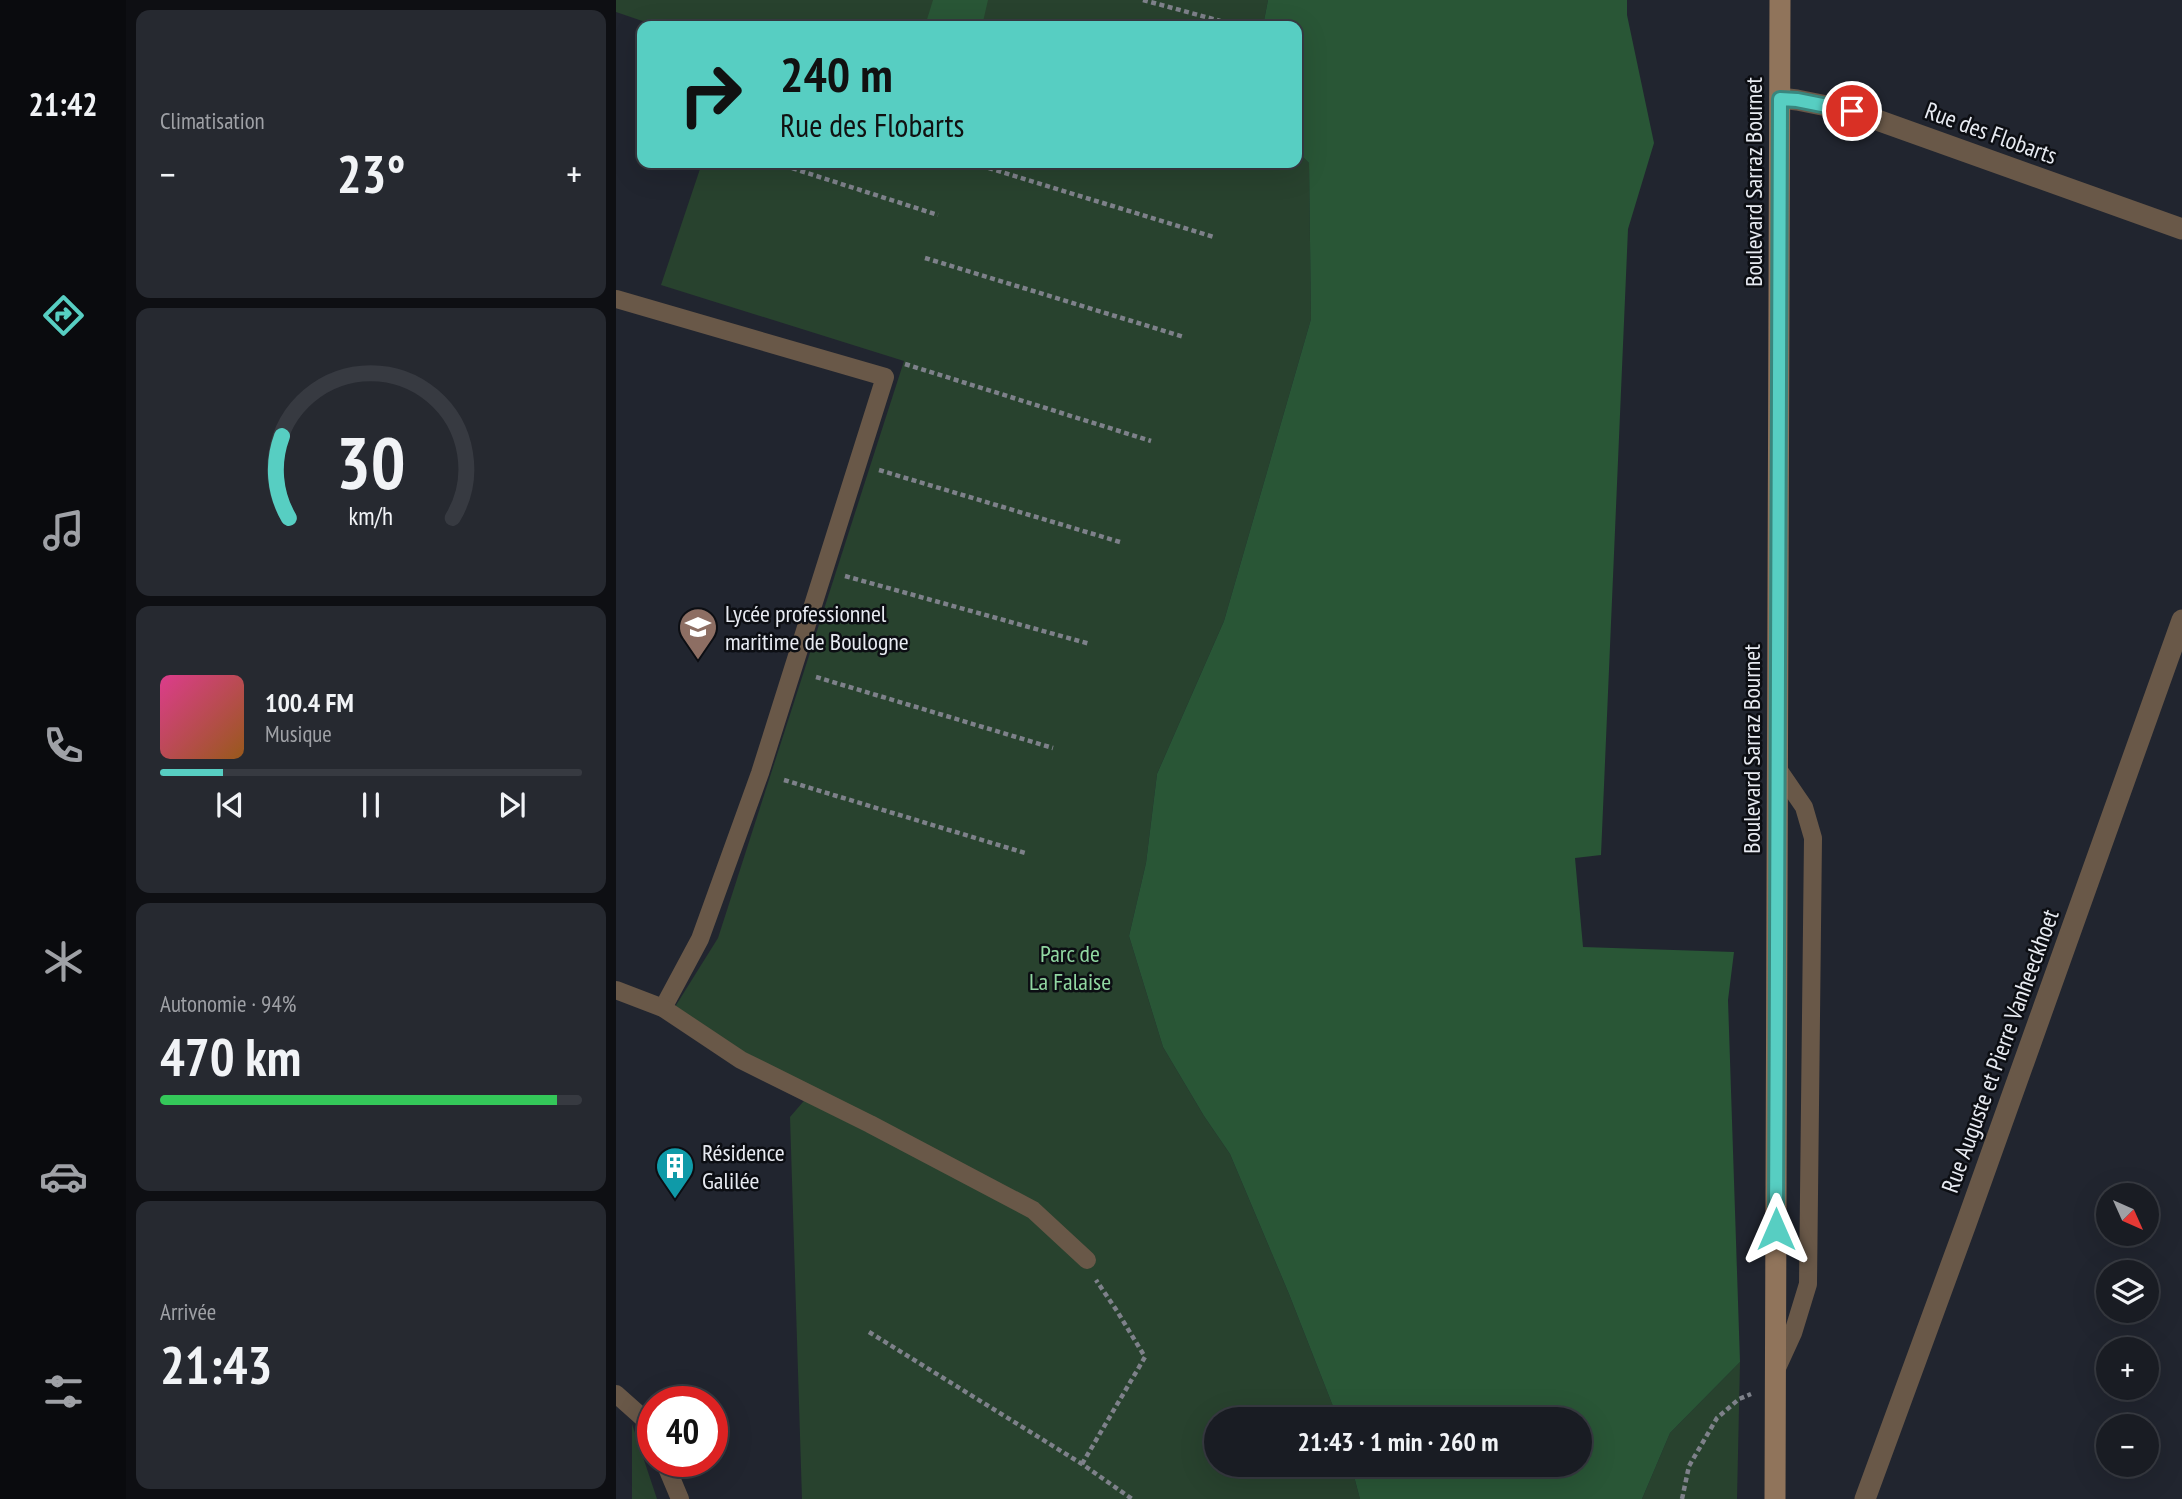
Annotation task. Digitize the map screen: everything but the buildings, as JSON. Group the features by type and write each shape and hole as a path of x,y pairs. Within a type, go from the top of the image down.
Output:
{"street":[{"name":"Boulevard Sarraz Bournet","path":"1774,1499 1780,0"},
{"name":"Rue des Flobarts","path":"1780,99 1852,111 2182,229"},
{"name":"Rue Auguste et Pierre Vanheeckhoet","path":"1865,1499 2182,620"}],"lane":[{"path":"616,299 885,377 760,773 700,939 663,1007"},
{"path":"1775,1378 1808,1284 1813,838 1804,807 1778,769"},
{"path":"616,990 663,1007 741,1060 1033,1210 1087,1260"},
{"path":"616,1394 637,1413"},
{"path":"671,1477 680,1499"}],"path":[{"path":"1143,0 1221,21"},
{"path":"792,168 938,215"},
{"path":"988,168 1214,237"},
{"path":"925,258 1184,337"},
{"path":"904,364 1151,441"},
{"path":"858,463 1120,542"},
{"path":"824,570 1090,644"},
{"path":"792,670 1053,748"},
{"path":"760,773 1025,853"},
{"path":"1082,1464 1145,1357 1090,1272 1087,1260"},
{"path":"869,1332 1082,1464 1132,1499"},
{"path":"1682,1499 1689,1466 1717,1418 1739,1399 1775,1378"}],"green space":[{"path":"616,0 1268,0 1264,21 642,21 616,12"},
{"path":"933,0 988,0 983,21 927,21"},
{"path":"1268,0 1627,0 1627,15 1654,143 1628,229 1601,855 1575,858 1583,947 1734,952 1728,1000 1740,1362 1670,1433 1642,1499 1360,1499 1354,1477 1592,1477 1592,1407 1333,1407 1230,1154 1163,1047 1129,936 1146,863 1157,774 1224,621 1311,319 1309,163 1302,156 1302,21 1264,21"},
{"name":"Parc de La Falaise","path":"1302,156 1309,163 1311,319 1224,621 1157,774 1146,863 1129,936 1163,1047 1230,1154 1333,1407 1204,1407 1204,1477 1354,1477 1360,1499 802,1499 790,1117 809,1095 673,1010 718,938 904,361 661,285 700,168 1302,168"},
{"path":"1740,1362 1737,1499 1642,1499 1670,1433"},
{"path":"632,1424 637,1439 637,1477 650,1477 657,1499 632,1499"}],"place":[{"name":"Lycée professionnel maritime de Boulogne","path":"698,661"},
{"name":"Résidence Galilée","path":"675,1200"}],"route":[{"path":"1776,1229 1780,99 1852,111"}]}
